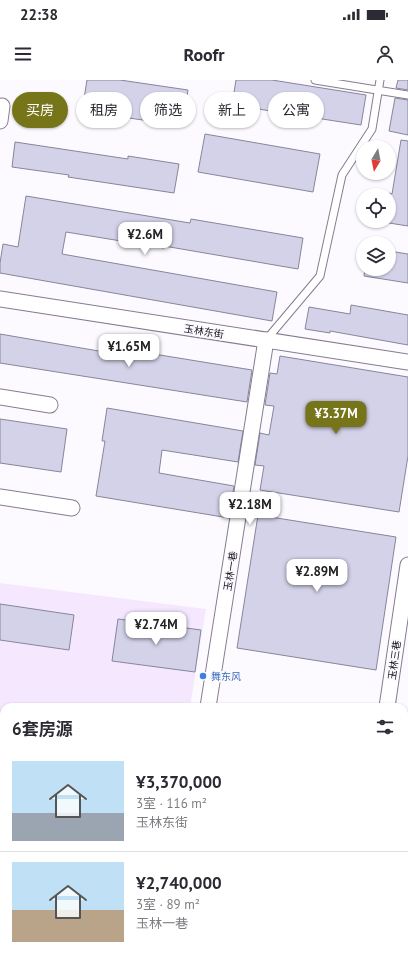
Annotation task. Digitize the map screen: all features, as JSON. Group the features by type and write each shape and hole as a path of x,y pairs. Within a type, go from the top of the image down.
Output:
{"street":[{"name":"玉林东街","path":"0,299 408,362"},
{"name":"玉林一巷","path":"209,703 266,340"},
{"path":"0,397 50,406"},
{"path":"0,497 72,508"},
{"name":"玉林三巷","path":"389,703 408,565"}],"lane":[{"path":"315,80 408,95"},
{"path":"266,340 320,276 342,175 372,129 380,80"}],"shaded area":[{"path":"0,583 206,609 191,703 0,703"}],"building":[{"path":"87,80 120,80 188,90 188,92 140,92 140,120 132,118 132,92 85,92"},
{"path":"236,80 272,80 366,95 361,125 324,119 324,92 268,92 268,111 260,109 260,92 234,92"},
{"path":"398,80 408,80 408,90 396,88"},
{"path":"395,98 408,100 408,135 389,131"},
{"path":"205,134 320,154 313,192 198,172"},
{"path":"401,140 408,141 408,226 396,224 396,188 393,188 394,180 396,180 396,170"},
{"path":"15,142 128,159 128,156 179,164 174,193 12,167"},
{"path":"26,196 190,223 191,219 303,238 298,269 164,246 164,248 66,232 62,254 277,292 272,321 0,273 3,244 18,247"},
{"path":"396,252 408,254 408,283 364,276 396,276"},
{"path":"351,305 408,315 408,345 330,331 330,333 305,329 309,307 350,314"},
{"path":"0,334 116,354 117,348 252,370 247,402 0,363"},
{"path":"280,356 408,377 408,456 399,512 260,490 264,466 255,465 260,433 269,435 274,406 265,405 270,373 277,374"},
{"path":"107,408 243,431 238,462 162,450 159,473 234,486 229,518 96,496 105,441 102,441"},
{"path":"0,419 67,429 61,472 0,463"},
{"path":"258,515 396,537 376,670 237,648"},
{"path":"0,604 74,615 69,650 0,640"},
{"path":"118,619 201,630 195,672 112,661"}],"place":[{"name":"舞东风","path":"203,676"}]}
